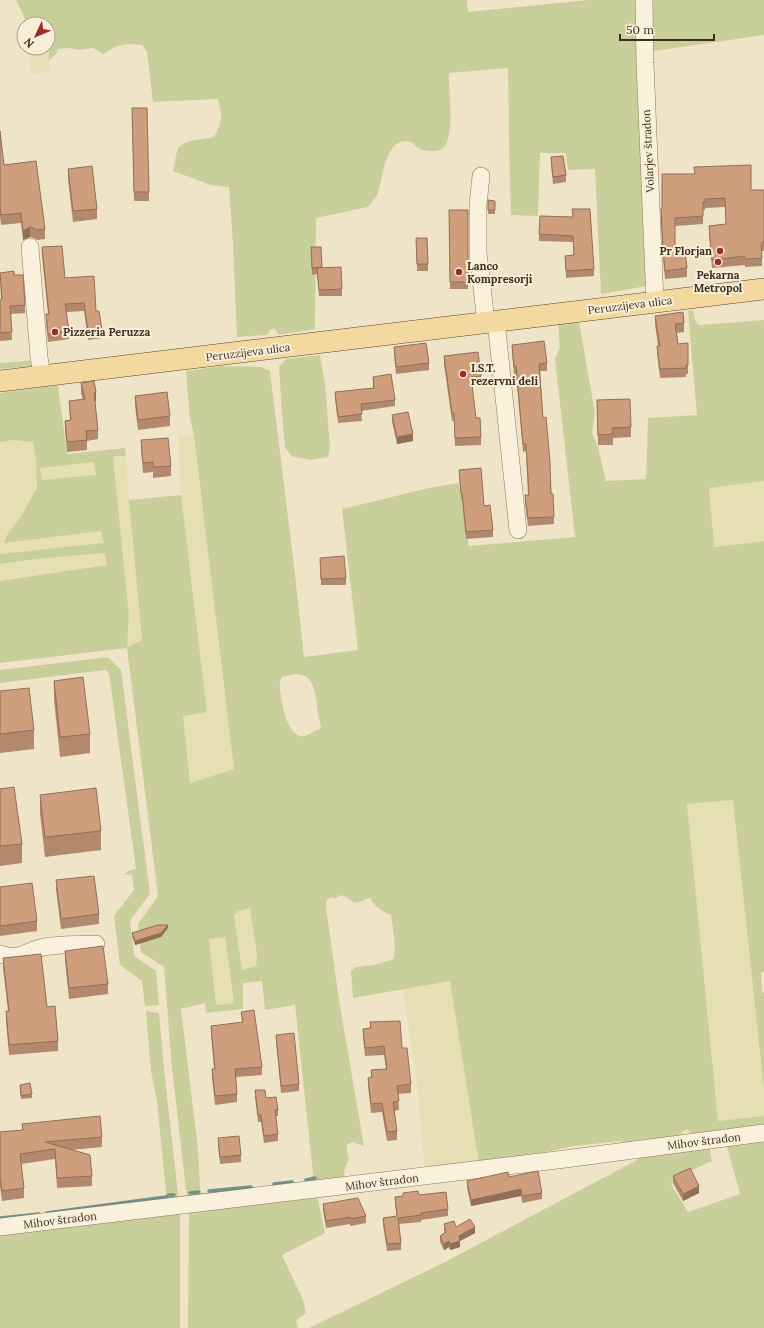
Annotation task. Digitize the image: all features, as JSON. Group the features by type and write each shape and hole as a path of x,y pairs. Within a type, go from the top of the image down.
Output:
{"main road":[{"name":"Peruzzijeva ulica","path":"0,381 764,289"}],"street":[{"name":"Volarjev štradon","path":"644,0 645,63 655,302"},
{"path":"482,176 478,205 478,253 491,322 518,530"},
{"path":"30,247 39,357 42,376"},
{"path":"0,954 10,957 20,957 26,953 44,947 96,944"},
{"name":"Mihov štradon","path":"0,1227 565,1159 764,1133"}],"shaded area":[{"path":"30,56 49,56 50,70 32,74"},
{"path":"194,435 234,769 189,783 182,716 207,712 181,495 178,436"},
{"path":"14,440 34,442 37,488 23,513 7,535 60,536 101,531 104,544 0,554 0,442"},
{"path":"113,456 126,456 142,641 126,647 129,616"},
{"path":"94,462 96,475 42,480 40,468"},
{"path":"764,481 764,541 713,547 709,488"},
{"path":"104,553 107,566 0,581 0,564"},
{"path":"733,800 764,1089 764,1116 718,1121 687,804"},
{"path":"250,908 257,955 256,966 242,970 234,915 238,911"},
{"path":"225,937 234,1003 216,1005 209,938"},
{"path":"450,981 479,1164 425,1169 417,1084 403,989"}],"green space":[{"path":"16,0 467,0 468,12 589,0 640,0 647,286 601,294 595,169 568,170 566,153 540,153 538,216 511,215 508,68 449,73 450,127 445,145 438,151 432,151 417,148 409,141 398,143 390,151 377,194 368,207 316,218 315,329 279,335 274,328 270,330 267,335 237,337 229,187 211,185 173,171 178,149 184,143 214,137 221,119 221,110 218,99 153,102 147,52 142,45 127,44 115,47 103,54 93,48 78,50 70,48 58,49 56,54 56,16 24,16"},
{"path":"647,0 764,0 764,35 647,52"},
{"path":"693,310 695,320 699,325 764,320 764,481 709,488 714,547 764,541 764,972 761,973 762,992 764,993 764,1089 733,800 687,804 718,1121 764,1116 764,1129 694,1136 687,1129 681,1133 680,1138 631,1144 621,1141 575,1146 535,1154 531,1157 479,1164 450,981 353,998 351,971 356,967 374,965 394,959 394,937 391,915 376,906 370,897 363,901 354,903 341,895 335,899 332,897 327,899 326,907 339,1000 364,1146 352,1142 347,1145 349,1160 344,1170 345,1181 314,1183 295,1005 265,1010 262,981 243,983 243,1009 206,1013 205,1003 181,1008 198,1149 200,1189 199,1195 188,1198 172,1068 164,967 141,952 138,924 158,896 127,648 0,663 0,581 107,565 104,553 0,564 0,554 104,543 101,531 4,543 7,535 23,513 37,488 36,460 33,442 14,440 0,442 0,393 58,385 67,454 125,448 126,456 113,456 129,616 127,647 142,640 129,500 181,495 207,712 183,716 190,783 234,769 194,435 190,419 186,371 222,366 261,367 270,371 304,657 358,650 342,509 429,488 459,483 469,546 575,537 555,359 560,347 558,323 579,322 595,413 592,433 598,447 606,481 646,479 648,418 697,415 688,311","holes":["94,462 96,475 42,480 40,468","296,674 304,676 309,680 313,686 315,694 321,725 320,729 308,735 300,736 295,733 289,725 281,698 280,682 282,677","250,908 257,955 256,966 242,970 234,915 238,911","225,937 234,1003 216,1005 209,939"]},
{"path":"320,355 325,384 330,447 328,457 311,460 291,456 285,447 279,367 286,359"},
{"path":"36,360 35,366 0,369 0,363"},
{"path":"108,657 121,670 150,894 130,920 134,956 156,971 159,1005 145,1006 142,981 120,965 114,916 134,890 132,874 124,875 128,871 136,869 109,674 106,670 0,683 0,670"},
{"path":"146,1011 159,1013 178,1194 175,1200 167,1202 157,1102 151,1071"},
{"path":"764,1138 764,1328 309,1328 443,1263 637,1160 642,1153 709,1146 712,1161 677,1177 671,1184 688,1212 740,1194 726,1143"},
{"path":"317,1195 325,1233 282,1255 303,1300 306,1313 296,1320 298,1328 188,1328 189,1207"},
{"path":"180,1208 180,1328 0,1328 0,1232"}],"building":[{"path":"132,108 147,108 149,192 134,192"},
{"path":"0,131 4,165 36,161 45,229 37,230 30,227 23,231 21,213 1,215"},
{"path":"563,156 566,175 553,177 551,157"},
{"path":"751,165 751,190 764,190 764,242 761,243 762,258 745,259 745,256 712,260 709,226 726,224 725,198 705,199 705,202 703,202 703,216 675,218 675,252 685,251 687,268 665,271 661,208 662,174 695,174 694,167"},
{"path":"92,166 97,209 73,211 68,169"},
{"path":"488,200 495,201 495,210 488,210"},
{"path":"572,209 590,209 594,269 566,271 565,256 574,255 573,236 539,234 540,216 573,217"},
{"path":"449,210 468,210 468,282 450,282"},
{"path":"416,238 427,238 428,264 417,264"},
{"path":"62,246 65,278 94,276 96,311 99,311 102,330 88,331 84,303 65,304 69,331 48,334 46,314 49,314 42,247"},
{"path":"311,247 321,247 322,267 312,268"},
{"path":"341,267 342,289 319,290 317,268"},
{"path":"14,271 14,275 23,275 25,305 10,306 12,332 0,333 0,300 2,299 0,273"},
{"path":"683,312 684,323 675,324 678,344 688,343 688,365 686,365 686,368 660,369 657,346 660,346 655,316"},
{"path":"544,341 547,363 539,364 543,418 546,417 554,517 528,518 525,495 529,495 526,444 523,444 516,366 514,367 512,345"},
{"path":"426,343 429,363 396,367 394,347"},
{"path":"478,352 481,376 471,377 476,418 480,418 481,437 455,438 454,413 452,413 444,356"},
{"path":"391,374 395,400 361,404 362,414 338,417 335,392 374,388 373,377"},
{"path":"94,381 98,430 86,431 87,440 67,442 65,421 71,420 69,401 85,399 81,383"},
{"path":"167,392 170,416 138,420 135,396"},
{"path":"630,399 631,427 612,428 613,434 598,435 597,400"},
{"path":"408,412 413,434 397,437 392,415"},
{"path":"168,438 171,466 153,467 153,462 143,463 141,440"},
{"path":"481,468 484,506 490,505 493,530 466,532 459,470"},
{"path":"344,556 346,578 321,579 320,558"},
{"path":"83,677 90,734 60,737 54,681"},
{"path":"29,688 34,730 0,734 0,691"},
{"path":"14,787 22,844 0,846 0,789"},
{"path":"96,788 101,831 45,837 40,795"},
{"path":"94,876 99,914 61,919 56,880"},
{"path":"32,883 37,921 0,926 0,887"},
{"path":"158,925 168,925 161,933 135,941 132,933"},
{"path":"103,946 108,984 69,988 65,951"},
{"path":"41,954 47,1007 55,1006 58,1041 9,1045 6,1011 9,1011 3,958"},
{"path":"254,1010 262,1067 235,1069 237,1094 215,1096 212,1069 215,1069 211,1026 243,1022 241,1012"},
{"path":"400,1021 402,1048 407,1048 411,1084 397,1086 399,1101 393,1102 397,1131 387,1132 382,1103 371,1104 368,1078 372,1077 371,1070 387,1069 384,1046 365,1048 363,1029 371,1028 370,1022"},
{"path":"294,1033 299,1084 281,1086 276,1035"},
{"path":"30,1083 32,1094 21,1096 20,1085"},
{"path":"255,1090 265,1090 266,1098 276,1097 278,1110 275,1110 278,1134 264,1136 261,1115 258,1115"},
{"path":"100,1116 102,1137 45,1142 90,1155 92,1176 57,1178 55,1149 20,1154 24,1188 2,1191 0,1176 0,1132 23,1130 22,1124"},
{"path":"239,1136 241,1155 220,1157 218,1138"},
{"path":"690,1168 699,1186 683,1194 673,1176"},
{"path":"538,1171 542,1193 522,1196 521,1189 471,1200 467,1181 508,1172 509,1177"},
{"path":"418,1191 419,1195 446,1192 448,1209 398,1218 401,1243 387,1244 383,1218 397,1216 395,1197 403,1196 403,1193"},
{"path":"358,1198 366,1216 326,1221 323,1204"},
{"path":"470,1219 475,1227 459,1236 460,1241 450,1244 449,1241 444,1244 440,1236 446,1232 444,1224 454,1221 456,1227"}],"waterway":[{"path":"306,1180 315,1178"},
{"path":"274,1184 292,1182"},
{"path":"209,1191 251,1187"},
{"path":"190,1193 199,1192"},
{"path":"47,1213 174,1195"},
{"path":"0,1218 39,1214"}],"place":[{"name":"Pr Florjan","path":"720,251"},
{"name":"Pekarna Metropol","path":"718,262"},
{"name":"Lanco Kompresorji","path":"459,272"},
{"name":"Pizzeria Peruzza","path":"55,332"},
{"name":"I.S.T. rezervni deli","path":"463,374"}]}
